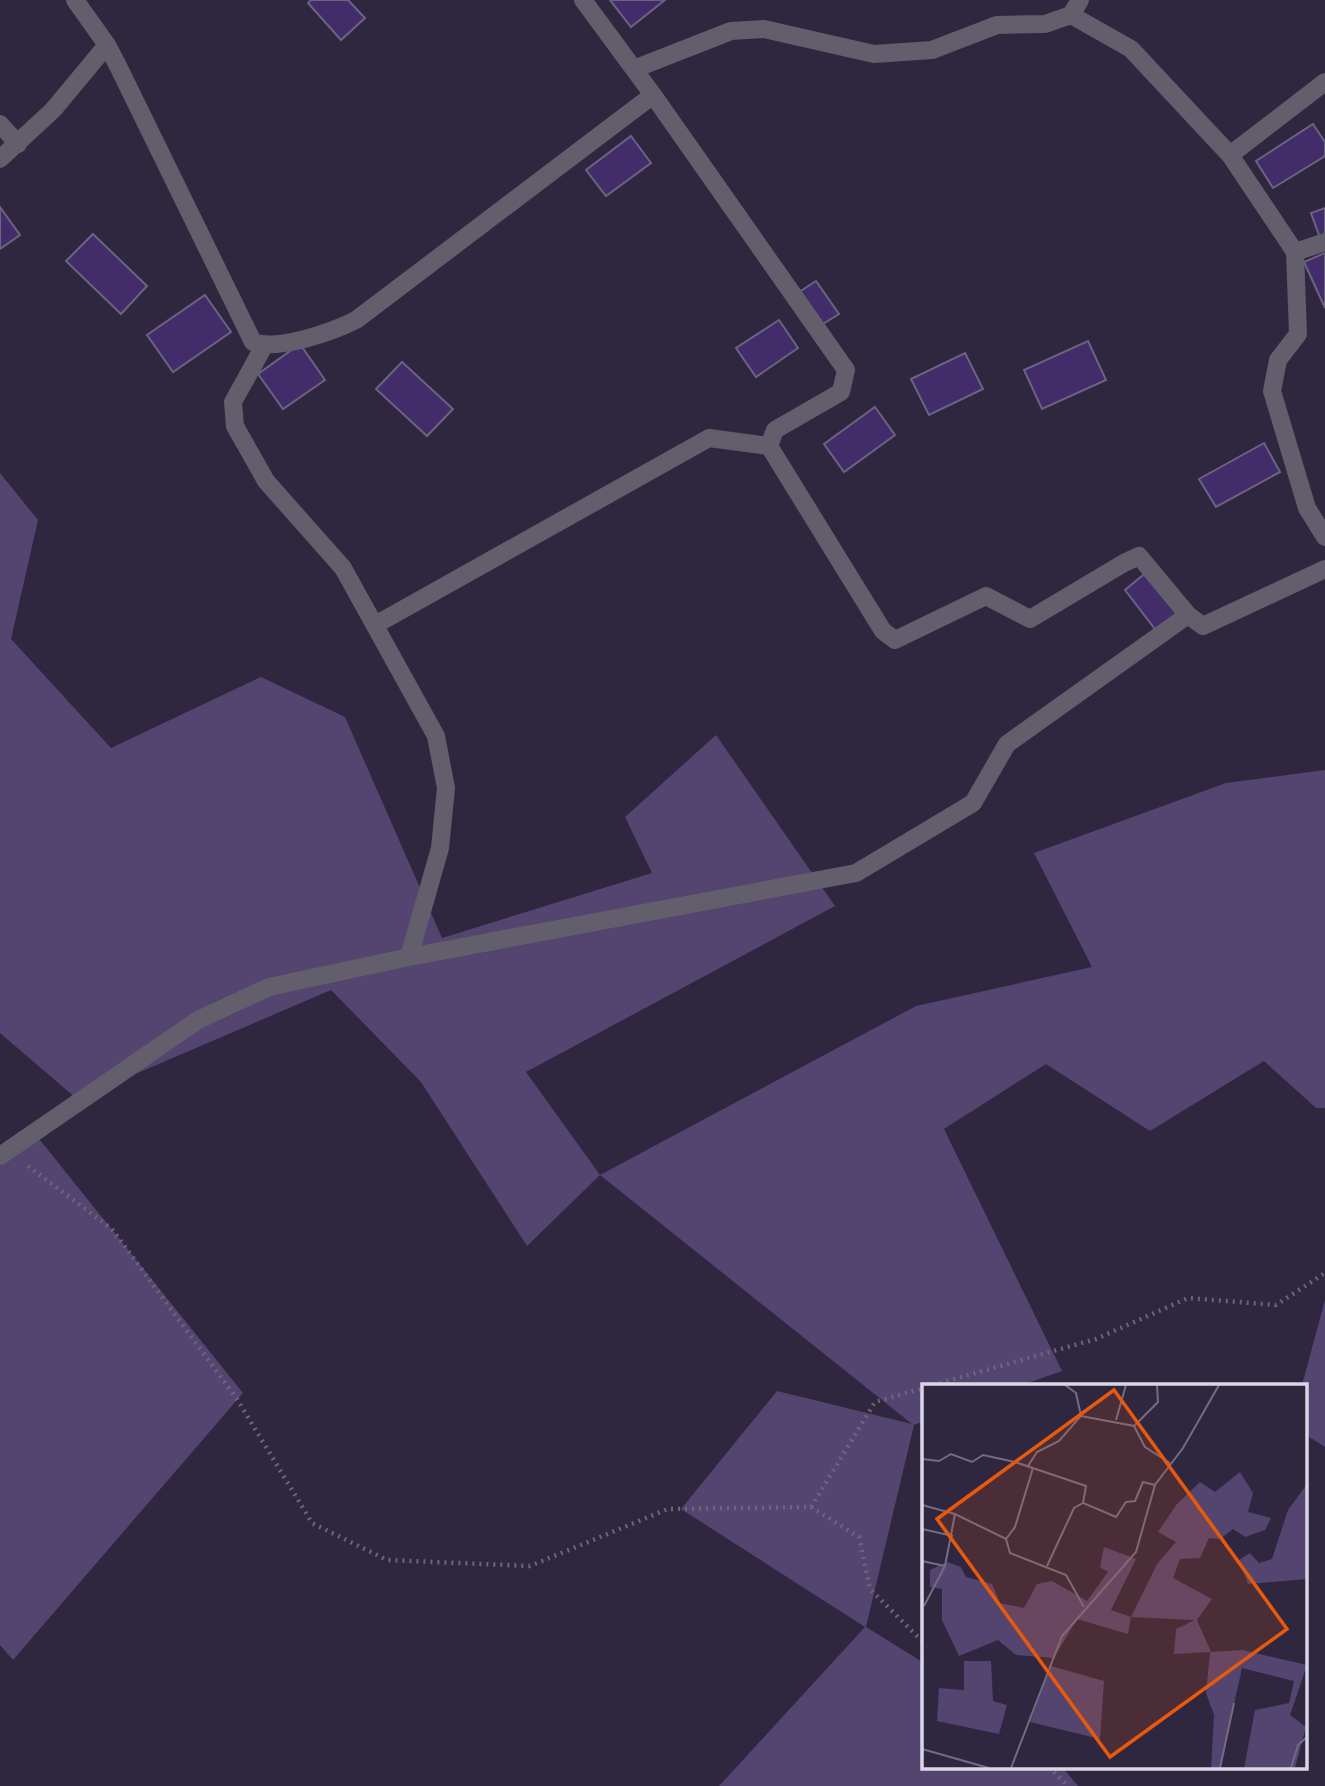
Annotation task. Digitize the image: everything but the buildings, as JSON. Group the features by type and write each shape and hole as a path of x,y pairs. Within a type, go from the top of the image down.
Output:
{"street":[{"path":"75,0 107,45 253,342 264,346 332,332 356,320 653,95"},
{"path":"583,0 846,370 841,392 775,430 769,446"},
{"path":"634,69 731,31 764,29 874,54 932,50 997,25 1045,24 1075,7 1131,49 1230,155 1295,252 1298,334 1278,360 1272,391 1307,508 1325,537"},
{"path":"0,159 53,110 107,45"},
{"path":"1230,155 1325,82"},
{"path":"0,124 18,144"},
{"path":"1295,252 1325,242"},
{"path":"264,346 233,402 236,426 266,481 343,568 436,736 446,788 440,848 409,957"},
{"path":"375,625 709,438 769,446"},
{"path":"769,446 883,631 895,640 986,596 1030,619 1139,556 1188,615 1203,626 1325,569"},
{"path":"4,1153 198,1020 269,986 856,873 973,803 1007,744 1188,615"}],"path":[{"path":"4,1153 112,1229 237,1399 313,1523 387,1560 530,1566 668,1509 811,1507 859,1537 870,1589 922,1641"},
{"path":"937,1384 1096,1339 1188,1298 1276,1305 1325,1273"},
{"path":"811,1507 875,1402 922,1389"},
{"path":"1050,1768 1068,1786"}],"shaded area":[{"path":"0,473 38,520 11,639 111,748 261,677 345,717 442,938 652,873 625,817 716,735 835,906 526,1072 600,1175 527,1246 421,1082 331,990 77,1099 0,1033"},
{"path":"1325,770 1325,1108 1316,1108 1264,1061 1150,1131 1046,1064 944,1129 1062,1371 1025,1384 922,1384 922,1422 914,1425 866,1627 922,1662 922,1768 1063,1768 1078,1786 719,1786 865,1627 681,1509 777,1391 912,1424 600,1175 916,1006 1092,967 1034,853 1226,783"},
{"path":"32,1130 243,1393 13,1660 0,1645 0,1151"},
{"path":"1325,1300 1325,1447 1308,1436 1308,1384 1302,1384"}]}
